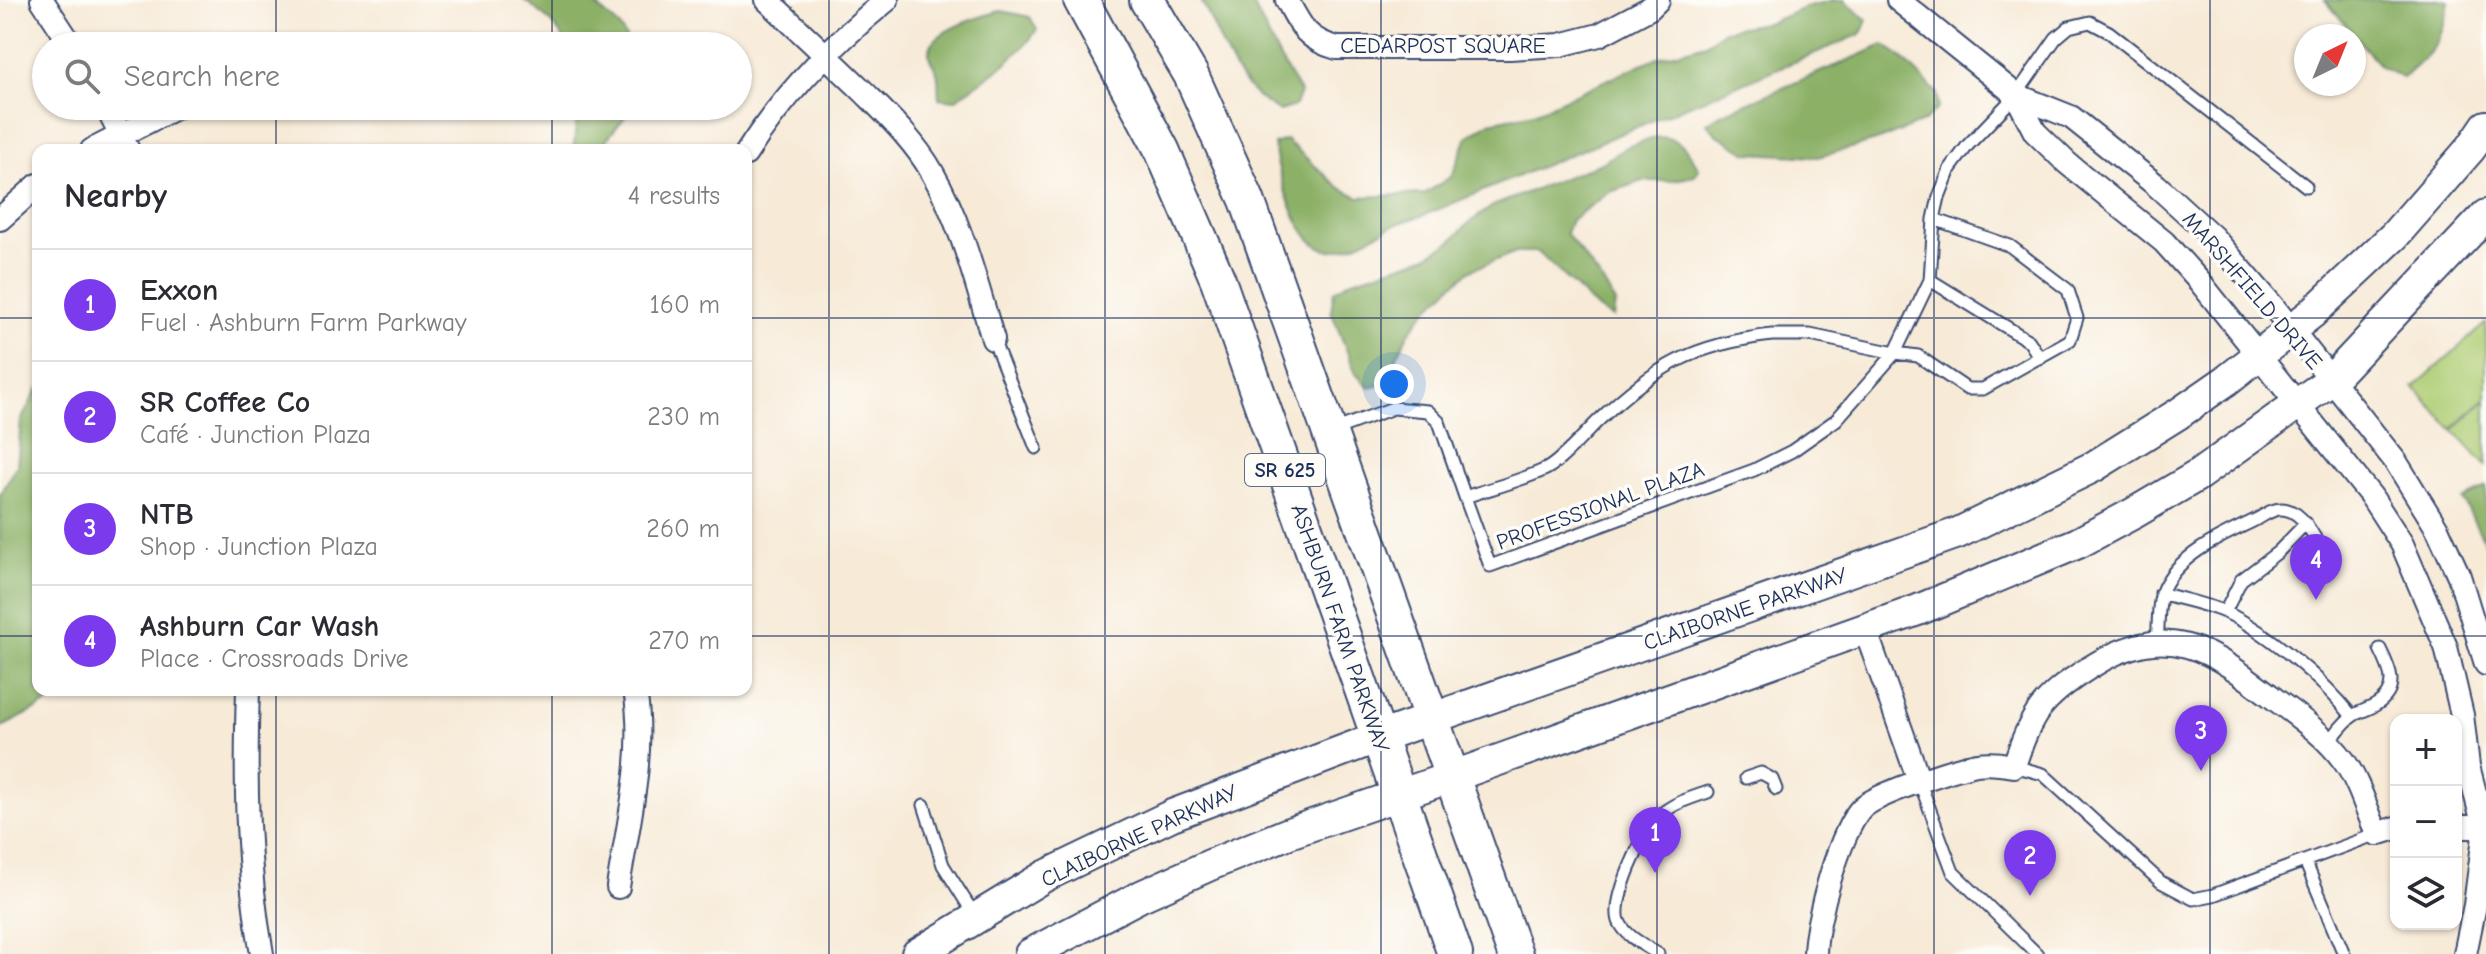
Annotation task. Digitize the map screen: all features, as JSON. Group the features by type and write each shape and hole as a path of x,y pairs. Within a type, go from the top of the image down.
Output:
{"main road":[{"name":"ASHBURN FARM PARKWAY","path":"1081,0 1162,150 1218,280 1455,954"},
{"name":"SR 625","path":"1147,0 1191,75 1247,200 1515,954"},
{"name":"CLAIBORNE PARKWAY","path":"917,954 1045,876 1172,815 1379,737 1930,543 1994,517 2093,467 2178,414 2259,355 2355,274 2394,236 2471,148 2486,126"},
{"path":"1030,954 1127,902 1289,833 1918,610 2078,543 2197,476 2331,380 2486,215"}],"street":[{"path":"42,0 63,32"},
{"path":"767,0 908,138 931,169 958,228 993,339"},
{"path":"752,146 782,105 826,55 887,0"},
{"name":"CEDARPOST SQUARE","path":"1287,0 1304,30 1320,43 1337,48 1510,48 1560,45 1599,35 1650,8 1658,0"},
{"name":"MARSHFIELD DRIVE","path":"1898,0 2016,95 2071,117 2156,185 2213,237 2291,329 2396,462 2438,530 2471,608 2486,664"},
{"name":"MARSHFIELD DRIVE","path":"2016,95 2035,132 2067,163 2164,242 2371,496 2402,544 2446,647 2462,715 2468,766 2485,825"},
{"path":"113,120 125,142 158,120"},
{"path":"0,219 32,190"},
{"path":"1865,629 1920,783"},
{"path":"1815,954 1822,903 1851,825 1862,808 1880,797 1976,764 2014,766 2026,730 2039,707 2058,688 2104,658 2128,648 2157,642 2178,643 2204,650 2227,662 2328,743 2345,763 2386,831"},
{"path":"248,696 245,769 248,853 262,954"},
{"path":"618,887 637,756 636,696"},
{"path":"2462,827 2485,825 2465,954"}],"lane":[{"name":"PROFESSIONAL PLAZA","path":"1465,497 1490,566 1754,470 1792,451 1836,420 1902,343 1930,280 1934,219 1950,169 1968,145 2016,95 2056,38 2069,27 2090,22 2109,32 2306,186"},
{"path":"1331,431 1393,408 1428,411 1439,422 1465,497 1548,468 1632,389 1663,367 1700,350 1737,339 1810,335 1918,356 1967,389 1983,389 2070,340 2077,318 2068,290 2010,246 1934,219"},
{"path":"1930,280 2029,341 2040,358"},
{"path":"993,339 1036,448"},
{"path":"2157,642 2161,593 2176,569 2188,559 2239,527 2282,509 2294,512 2306,523 2317,541"},
{"path":"2225,612 2241,580 2278,552 2306,523"},
{"path":"2161,593 2225,612 2266,638 2333,693 2352,716"},
{"path":"2328,743 2352,716 2378,703 2388,694 2392,683 2391,670 2380,649"},
{"path":"2014,766 2043,774 2161,882 2193,899 2213,895 2386,831"},
{"path":"1746,778 1761,773 1772,779 1776,789"},
{"path":"1920,783 1953,872 2037,954"},
{"path":"1658,954 1631,937 1618,921 1621,884 1656,818 1674,805 1708,792"},
{"path":"924,805 943,865 975,917"},
{"path":"2305,861 2344,954"}],"green space":[{"path":"524,0 590,0 623,32 559,32"},
{"path":"1201,0 1251,0 1300,92 1295,106 1279,111 1250,90 1231,63"},
{"path":"1844,0 1867,20 1861,34 1427,214 1396,224 1349,247 1334,250 1321,248 1310,239 1300,225 1285,190 1274,144 1286,140 1340,188 1359,197 1424,194 1452,176 1467,137 1490,122 1534,113 1653,59 1706,44 1724,30 1771,22 1809,6"},
{"path":"2325,0 2449,0 2444,26 2435,45 2403,78 2381,67 2366,49 2366,24 2345,24"},
{"path":"1001,11 1030,17 1037,30 1009,60 955,100 939,98 937,72 929,55 931,46 946,31"},
{"path":"1884,45 1899,55 1937,93 1938,108 1923,122 1876,141 1818,157 1748,153 1716,134 1707,123 1719,115"},
{"path":"577,120 623,120 603,144 574,144"},
{"path":"1658,137 1683,146 1699,169 1694,176 1670,181 1643,181 1610,192 1571,220 1566,233 1615,303 1613,318 1599,310 1538,252 1516,252 1471,270 1424,313 1408,334 1383,385 1369,388 1356,374 1331,311 1334,291 1350,281 1425,257 1450,242 1493,206 1599,164 1629,146"},
{"path":"2486,323 2486,398 2452,429 2414,387"},
{"path":"32,399 32,696 62,696 0,728 0,495 17,466 21,420"},
{"path":"2486,400 2486,466 2453,430"},
{"path":"2486,487 2486,545 2463,500"}],"place":[{"name":"Ashburn Car Wash","path":"2316,600"},
{"name":"NTB","path":"2201,771"},
{"name":"Exxon","path":"1655,873"},
{"name":"SR Coffee Co","path":"2030,896"}]}
